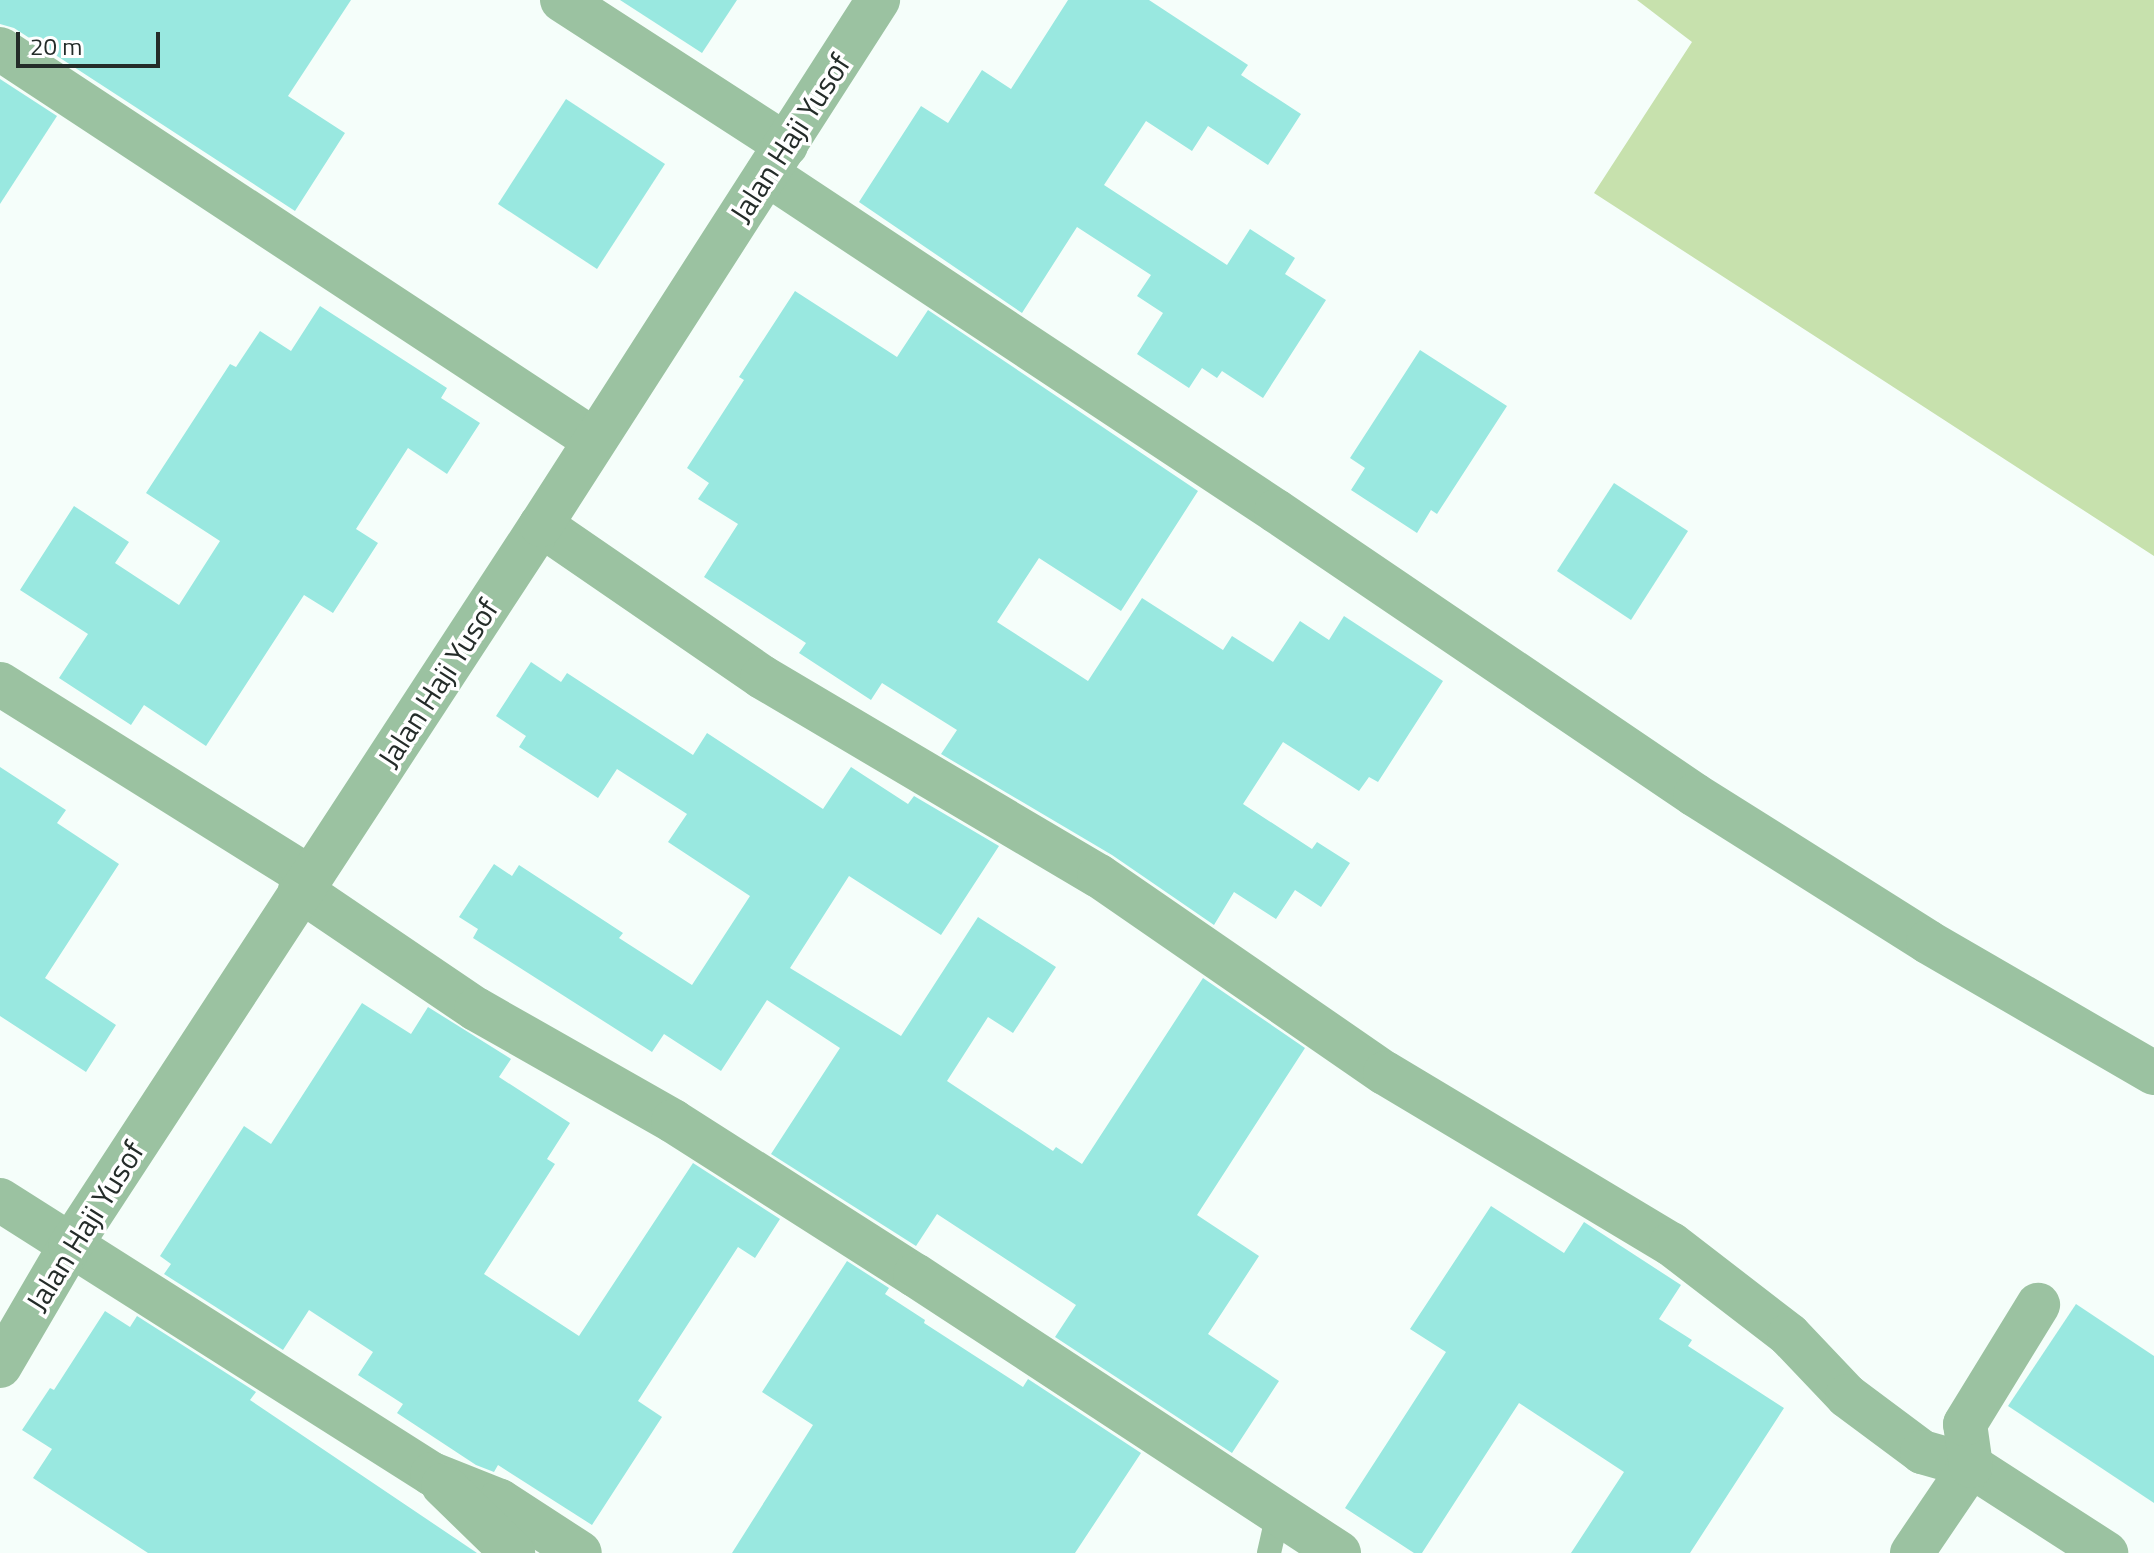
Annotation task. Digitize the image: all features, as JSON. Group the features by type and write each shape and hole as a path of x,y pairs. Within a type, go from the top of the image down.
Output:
{"street":[{"path":"562,0 776,160 1276,511 1695,795 1928,942 2154,1073"},
{"name":"Jalan Haji Yusof","path":"0,1366 70,1246 541,525 878,0"},
{"path":"0,49 594,440"},
{"path":"541,525 762,677 1099,876 1385,1073 1671,1244 1789,1335 1847,1396 1922,1452 1971,1466 2106,1553"},
{"path":"0,684 305,884 476,1009 673,1121 1273,1533 1339,1553"},
{"path":"0,1200 432,1474 500,1501 580,1553"},
{"path":"1912,1553 1971,1466 1965,1424 2038,1305"},
{"path":"432,1474 513,1553"}],"green space":[{"path":"1637,0 2154,0 2154,556 1594,193 1692,42"}],"building":[{"path":"0,0 351,0 288,96 345,133 295,211 14,28 0,24"},
{"path":"620,0 737,0 702,53"},
{"path":"1068,0 1149,0 1248,65 1241,75 1301,114 1268,165 1208,126 1192,151 1146,121 1104,185 1227,265 1250,229 1295,258 1285,274 1326,300 1263,398 1222,371 1217,378 1202,368 1189,388 1137,354 1163,313 1137,296 1151,275 1077,227 1022,313 859,202 921,106 948,123 982,70 1011,89"},
{"path":"0,79 57,116 0,204"},
{"path":"566,99 665,164 597,269 498,204"},
{"path":"795,291 897,357 928,310 1198,491 1121,611 1039,558 997,622 1088,681 1142,598 1223,650 1232,636 1273,662 1300,621 1329,640 1344,616 1443,681 1378,782 1369,777 1359,791 1283,742 1243,804 1312,849 1317,842 1350,863 1321,907 1295,890 1276,919 1234,892 1214,925 1112,855 941,754 957,730 882,683 871,700 799,653 806,643 704,577 738,524 698,499 709,483 687,468 744,380 739,377"},
{"path":"320,306 447,388 441,398 480,423 447,474 408,448 356,529 378,543 333,613 304,595 206,746 144,705 131,725 59,678 88,634 20,590 74,506 129,542 115,563 179,605 220,541 146,493 230,364 236,367 260,331 291,351"},
{"path":"1420,350 1507,406 1437,514 1431,510 1417,533 1351,490 1365,468 1350,458"},
{"path":"1614,483 1688,531 1631,620 1557,571"},
{"path":"531,662 561,682 567,673 693,755 707,733 823,809 851,767 908,804 914,796 999,846 941,935 849,876 790,968 901,1036 978,917 1056,967 1013,1033 988,1017 947,1081 1053,1151 1056,1147 1082,1164 1203,978 1305,1048 1197,1215 1259,1256 1208,1334 1279,1381 1232,1453 1055,1337 1076,1305 937,1214 916,1246 771,1154 840,1048 767,1000 721,1071 664,1034 652,1052 473,938 478,929 459,917 494,864 512,876 519,865 623,933 619,938 692,985 750,896 668,842 687,814 617,769 598,798 519,747 526,736 496,716"},
{"path":"0,767 66,810 57,823 119,864 45,978 116,1025 86,1072 0,1016"},
{"path":"362,1003 411,1034 428,1007 511,1059 499,1077 570,1123 547,1159 555,1164 484,1274 579,1336 693,1163 780,1219 755,1258 738,1247 638,1401 662,1417 592,1525 498,1465 494,1472 476,1465 397,1413 403,1404 358,1375 373,1352 309,1310 283,1350 164,1274 171,1264 160,1256 244,1126 271,1144"},
{"path":"1491,1206 1564,1253 1584,1222 1681,1285 1659,1319 1692,1340 1688,1346 1784,1408 1690,1553 1571,1553 1624,1472 1519,1403 1422,1553 1414,1553 1345,1508 1446,1352 1410,1329"},
{"path":"847,1261 889,1288 885,1294 925,1320 924,1323 1023,1387 1028,1379 1141,1453 1075,1553 732,1553 813,1425 762,1392"},
{"path":"2076,1304 2154,1356 2154,1503 2008,1406"},
{"path":"105,1311 130,1327 137,1316 256,1392 250,1400 477,1553 148,1553 33,1478 52,1449 22,1430 50,1388 54,1390"}]}
